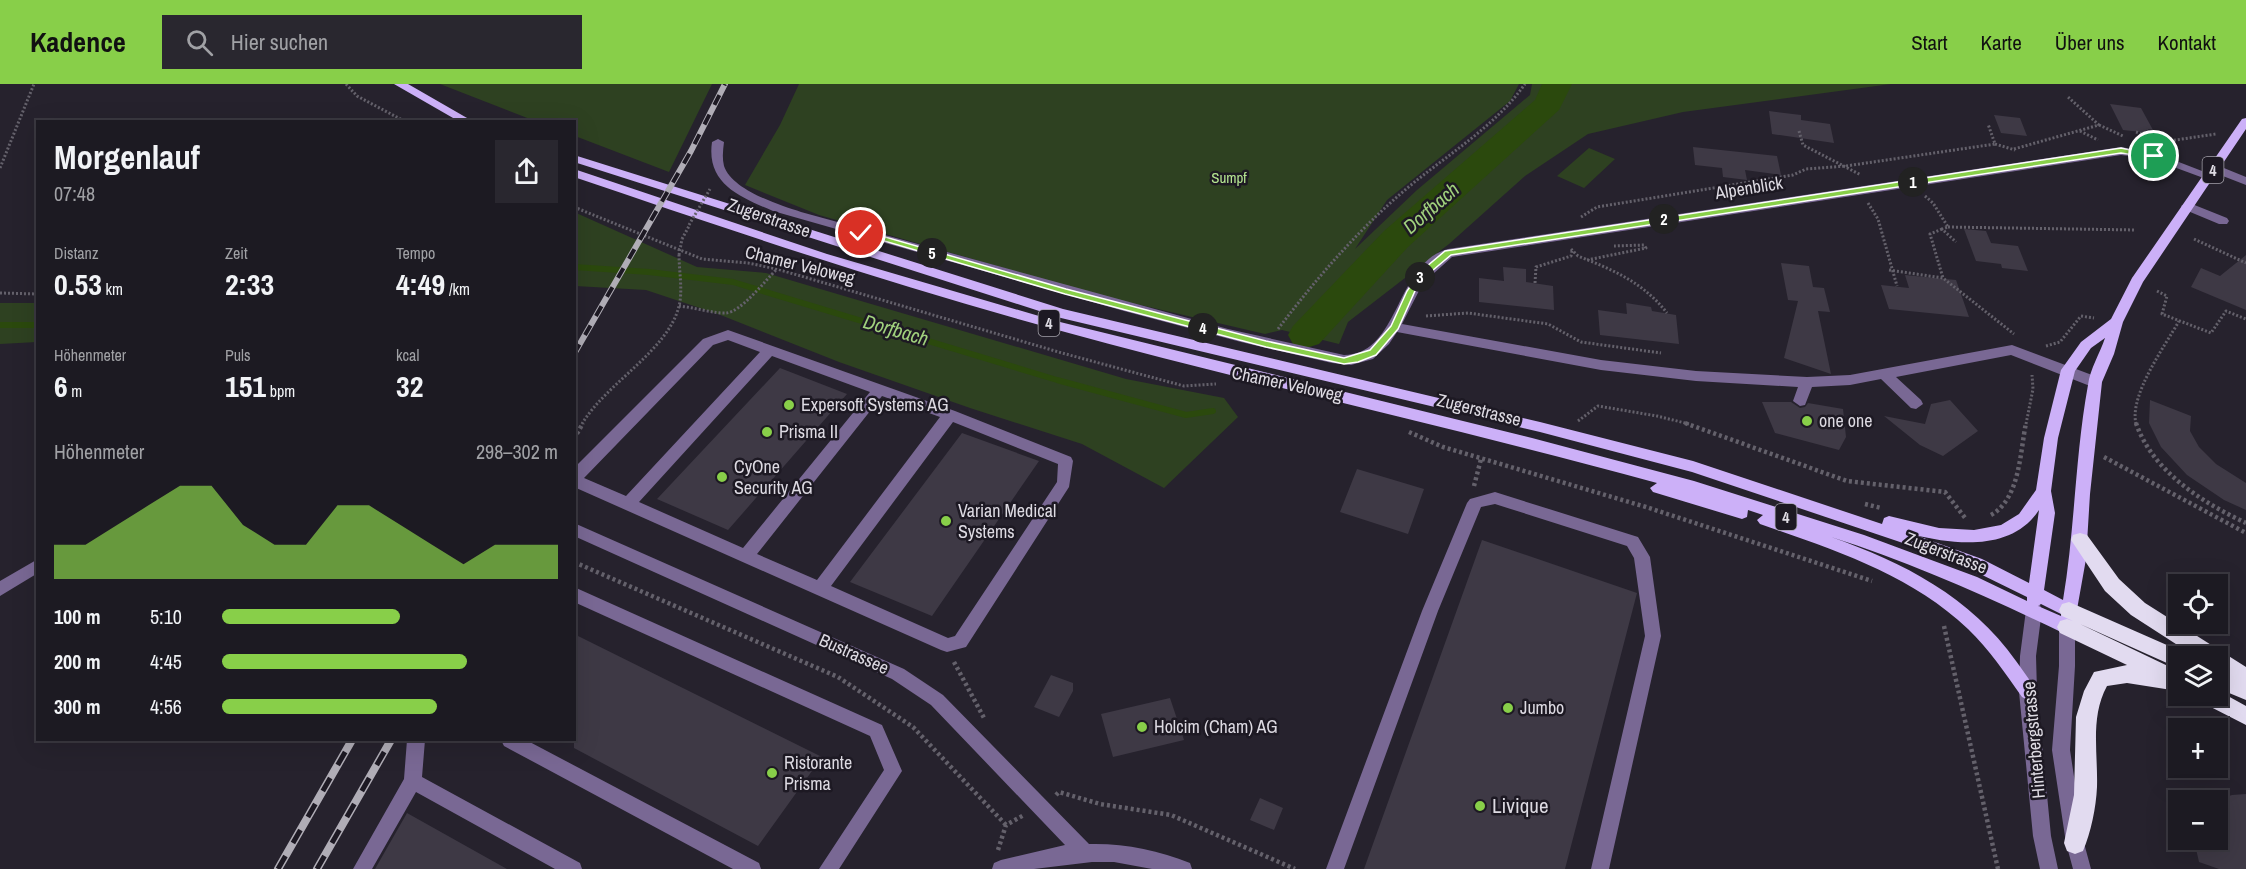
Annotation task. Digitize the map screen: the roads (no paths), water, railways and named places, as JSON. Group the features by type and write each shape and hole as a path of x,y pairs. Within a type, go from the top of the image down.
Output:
{"highway":[{"path":"2080,540 2112,585 2138,609 2195,646"},
{"path":"2068,618 2168,655"},
{"path":"2068,618 2168,675"},
{"path":"2228,667 2246,678"},
{"path":"2075,843 2086,789 2085,721 2094,688 2101,678 2127,674 2168,680"},
{"path":"2228,683 2246,691"},
{"path":"2227,706 2246,716"}],"main road":[{"path":"400,84 466,120"},
{"path":"457,114 473,120"},
{"name":"4","path":"2068,618 2080,540 2082,495 2095,382 2107,354 2116,321 2137,281 2246,121"},
{"name":"Zugerstrasse","path":"576,159 1061,313 1540,427 1693,467 1976,564 2035,601 2068,618"},
{"name":"Zugerstrasse","path":"576,174 822,257 1055,325 1532,443 1694,487 1858,539 1971,582 2035,601"},
{"name":"4","path":"2035,601 2047,513 2043,490 2051,438 2068,370 2086,345 2116,321"},
{"path":"1532,443 1563,461 1762,519 1843,547 1896,569 1950,604 1985,634 2011,664 2028,692"},
{"name":"4","path":"1693,467 1763,483 1921,531 1949,535 1997,534 2022,520 2043,490"}],"street":[{"name":"Zugerstrasse","path":"718,142 717,168 723,177 745,193 794,213 1065,291 1266,344 1344,361"},
{"name":"Alpenblick","path":"1344,361 1373,353 1397,322 1411,291 1423,274 1448,252 1510,245 1590,230 2121,151 2154,156 2246,181"},
{"path":"2187,206 2223,221"},
{"path":"1397,322 1601,365 1696,376 1807,382 1850,380 2012,350 2095,382"},
{"path":"576,477 708,342 728,335 950,415 1066,461 1064,483 960,642 947,645 576,480"},
{"path":"629,502 770,350"},
{"path":"1883,373 1916,404"},
{"path":"1800,401 1807,382"},
{"path":"747,555 880,389"},
{"path":"820,588 950,415"},
{"path":"1335,869 1421,633 1475,503 1494,498 1632,541 1642,557 1653,636 1600,869"},
{"name":"Bustrassee","path":"576,531 898,674 937,700 976,737 1084,852"},
{"path":"0,589 36,566"},
{"path":"576,595 876,731 893,771 828,869"},
{"name":"Hinterbergstrasse","path":"2035,601 2028,656 2028,692 2042,836 2049,869"},
{"name":"Hinterbergstrasse","path":"2068,618 2061,750 2075,843 2082,869"},
{"path":"362,869 413,781 416,741"},
{"path":"512,741 752,869"},
{"path":"413,781 573,869"},
{"path":"998,863 1084,852 1153,858 1183,869"}],"waterway":[{"name":"Dorfbach","path":"1306,335 1396,239 1548,104 1557,84"},
{"name":"Dorfbach","path":"576,267 649,272 733,282 1057,380 1186,415 1213,411"},
{"name":"Dorfbach","path":"0,325 36,325"}],"railway":[{"path":"576,351 691,151 725,84"},
{"path":"278,869 351,741"},
{"path":"317,869 390,741"}],"place":[{"name":"Expersoft Systems AG","path":"789,405"},
{"name":"one one","path":"1807,421"},
{"name":"Prisma II","path":"767,432"},
{"name":"CyOne Security AG","path":"722,477"},
{"name":"Varian Medical Systems","path":"946,521"},
{"name":"Jumbo","path":"1508,708"},
{"name":"Holcim (Cham) AG","path":"1142,727"},
{"name":"Ristorante Prisma","path":"772,773"},
{"name":"Livique","path":"1480,806"}],"park label":[{"name":"Sumpf","path":"1229,178"}]}
